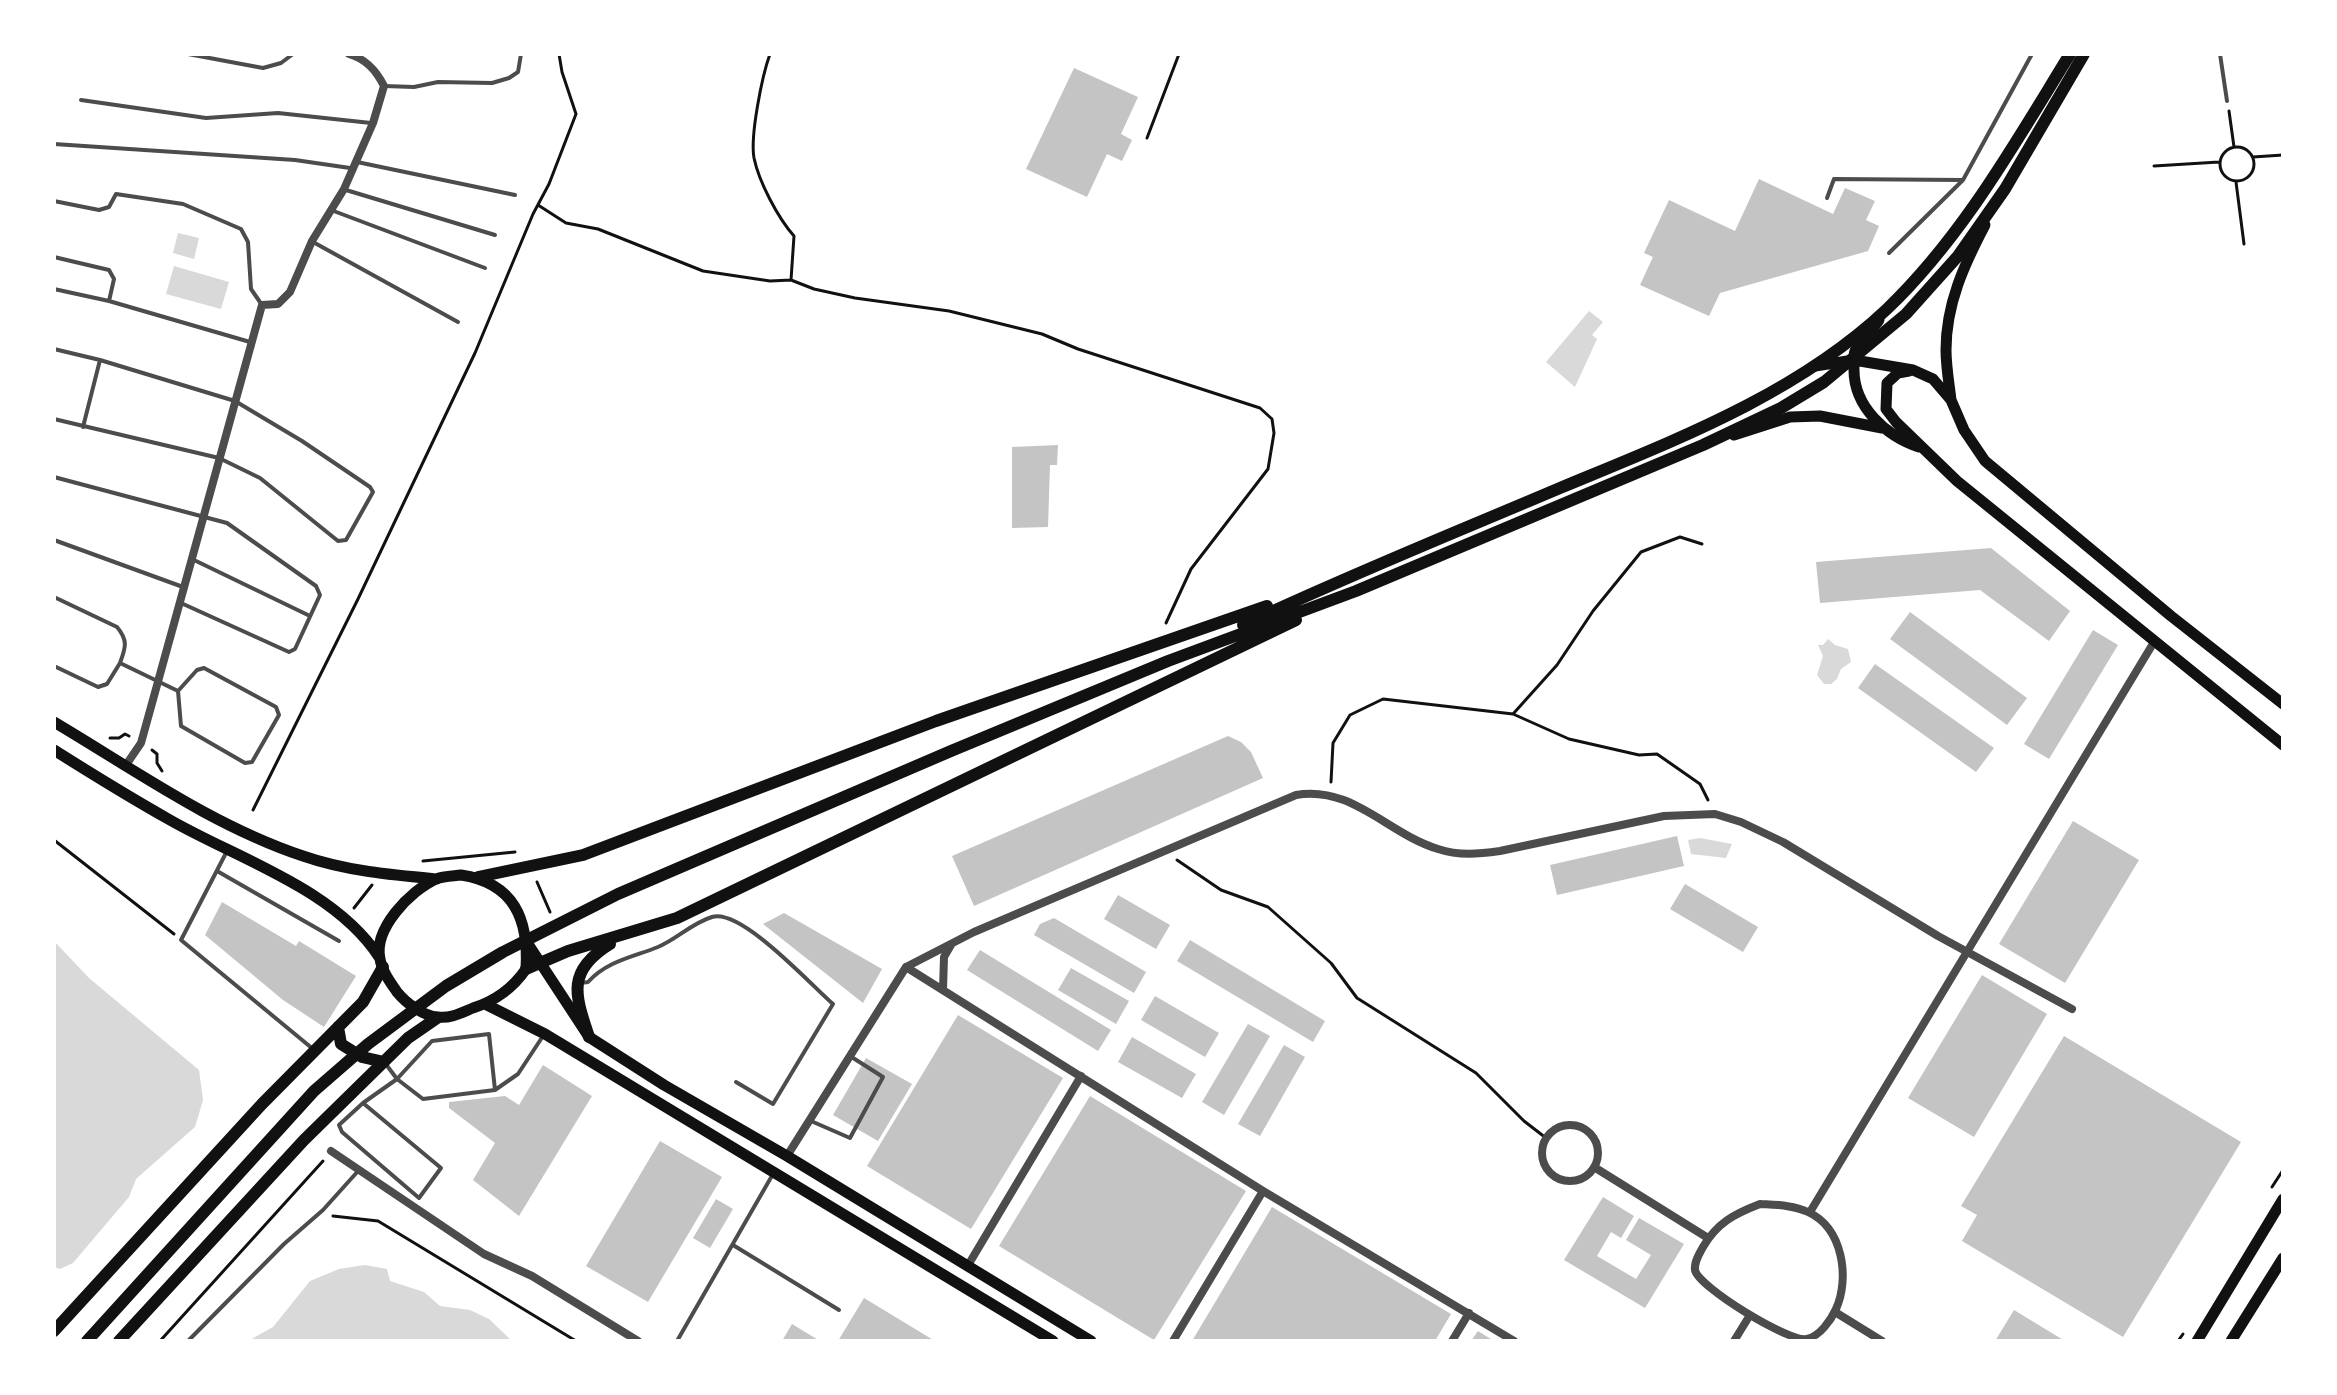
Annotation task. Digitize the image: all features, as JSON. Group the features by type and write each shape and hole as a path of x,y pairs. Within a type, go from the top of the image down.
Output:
{"highway":[{"path":"1168,661 1323,587 1661,446 1773,391 1812,367 1886,310 1936,255 1979,199 2070,54"},
{"path":"87,1341 314,1091 368,1044 458,979 516,946 618,894 1168,661 1356,591 1703,445 1781,408 1824,382 1906,314 1958,256 2005,189 2084,54"},
{"path":"478,877 583,855 936,721 1323,587"},
{"path":"526,969 539,962 677,918 1356,591"},
{"path":"589,1037 578,1003 577,983 581,968 598,951 620,937"},
{"path":"54,1331 262,1104 363,1002 381,962"},
{"path":"119,1341 304,1140 419,1029 437,1018"},
{"path":"338,1027 341,1044 362,1057 384,1062"}],"main road":[{"path":"1951,400 1946,349 1951,301 1965,262 2005,189"},
{"path":"1886,310 1854,353 1854,381 1864,405 1882,428 1903,442 1926,449"},
{"path":"1812,367 1854,360 1913,370 1933,379 1951,400 1964,430 1985,461 2171,616 2283,704"},
{"path":"1913,370 1898,373 1887,383 1886,409 1896,422 1957,481 2283,745"},
{"path":"1703,445 1790,417 1820,416 1882,428"},
{"path":"54,722 181,800 304,857 380,874 437,879 461,875 478,877 495,886 520,913 528,944 589,1037 1091,1341"},
{"path":"54,750 169,820 294,884 346,919 370,944 402,997 418,1010 437,1018 456,1015 485,1004 506,991 526,969 528,944"},
{"path":"381,962 382,932 396,911 437,879"},
{"path":"485,1004 545,1034 1053,1341"},
{"path":"2197,1341 2283,1199"},
{"path":"2231,1341 2283,1258"}],"street":[{"path":"126,765 141,743 262,305 278,304 290,292 312,241 344,189 373,123 384,86 376,71 360,57 349,54"},
{"path":"1810,1212 2154,642"},
{"path":"787,1156 906,967 953,943 1296,795 1313,792 1331,794 1350,802 1436,849 1458,854 1500,851 1664,816 1715,814 1741,822 1783,842 1967,952 2072,1009"},
{"path":"943,990 944,957 953,943"},
{"path":"906,967 1263,1191 1514,1341"},
{"path":"967,1267 1081,1076"},
{"path":"1561,1126 1580,1127 1594,1140 1598,1149 1594,1167 1588,1174 1572,1181 1555,1177 1544,1163 1546,1138 1561,1126"},
{"path":"331,1151 484,1254 532,1276 638,1341"},
{"path":"1594,1167 1708,1238"},
{"path":"1173,1341 1263,1191"},
{"path":"1760,1204 1784,1205 1810,1212 1837,1244 1844,1268 1843,1291 1835,1312 1818,1334 1806,1340 1793,1339 1750,1315 1701,1281 1695,1271 1697,1258 1708,1238 1719,1224 1735,1213 1760,1204"},
{"path":"1835,1312 1882,1341"},
{"path":"1452,1341 1469,1313"},
{"path":"1734,1341 1750,1315"}],"lane":[{"path":"188,54 263,68 281,63 293,54"},
{"path":"384,86 414,87 438,82 492,83 518,72 521,54"},
{"path":"1889,253 1963,180 2032,54"},
{"path":"2220,54 2227,101"},
{"path":"81,100 206,118 278,113 373,123"},
{"path":"54,144 354,165 515,195"},
{"path":"1827,198 1834,179 1963,180"},
{"path":"344,189 495,235"},
{"path":"54,201 99,210 109,207 116,194 183,204 241,229 248,242 251,289 262,305"},
{"path":"331,210 485,268"},
{"path":"312,241 458,322"},
{"path":"54,257 109,270 114,279 109,301"},
{"path":"54,289 109,301 253,343"},
{"path":"54,349 235,401 313,448 373,492 346,540 338,541 260,478 219,458 54,419"},
{"path":"83,427 100,360"},
{"path":"54,477 227,523 316,586 320,595 295,649 289,652 179,602"},
{"path":"54,540 183,587"},
{"path":"191,559 310,616"},
{"path":"54,597 117,627 127,646 107,684 98,687 54,666"},
{"path":"120,663 178,691"},
{"path":"204,668 276,707 279,715 252,762 245,763 181,726 178,691 197,670 204,668"},
{"path":"227,851 181,940 314,1051"},
{"path":"217,871 339,941"},
{"path":"577,983 588,982 618,960 660,946 714,916 728,916 787,959 833,1004 773,1104 736,1082"},
{"path":"339,1125 397,1079 432,1041 489,1034 495,1090"},
{"path":"384,1062 397,1079 423,1099 495,1090 518,1074 545,1034"},
{"path":"809,1120 850,1138 883,1077 850,1056"},
{"path":"340,1105 339,1125 342,1132 419,1198 441,1168 363,1103"},
{"path":"188,1341 284,1244 323,1210 359,1170"},
{"path":"677,1341 773,1174"},
{"path":"733,1245 839,1310"}],"path":[{"path":"253,810 475,353 549,184 576,114 559,54"},
{"path":"770,54 763,72 753,132 754,159 782,223 794,236 791,280"},
{"path":"1147,138 1179,54"},
{"path":"2227,101 2234,147"},
{"path":"2244,244 2236,182 2222,173 2219,162 2224,152 2234,147 2245,149 2253,157 2283,155"},
{"path":"2236,182 2251,174 2253,157"},
{"path":"2154,166 2219,162"},
{"path":"538,205 566,223 598,229 703,271 770,281 791,280 814,289 855,298 949,311 1042,334 1078,349 1260,408 1272,419 1274,433 1268,469 1191,569 1157,643"},
{"path":"1513,714 1557,665 1593,611 1641,552 1680,537 1702,544"},
{"path":"1331,794 1333,743 1350,715 1383,699 1513,714 1569,739 1639,755 1657,754 1700,784 1715,814"},
{"path":"102,734 112,739 125,734 141,743 157,754 157,763 162,771"},
{"path":"54,840 181,940"},
{"path":"418,861 514,852"},
{"path":"1164,852 1221,890 1268,907 1331,963 1357,998 1476,1073 1524,1121 1546,1138"},
{"path":"532,865 552,917"},
{"path":"346,919 380,874"},
{"path":"160,1341 331,1151"},
{"path":"323,1210 336,1217 378,1221 576,1341"}],"shaded area":[{"path":"178,233 199,238 194,259 173,253"},
{"path":"174,266 229,282 221,309 166,294"},
{"path":"1589,311 1603,322 1592,335 1597,339 1575,387 1546,362"},
{"path":"1828,639 1848,649 1851,662 1841,669 1831,684 1824,684 1817,675 1823,656 1818,645 1823,645"},
{"path":"1700,838 1732,844 1726,858 1691,854 1688,840"},
{"path":"54,941 89,978 199,1070 203,1100 195,1127 136,1179 129,1197 73,1263 60,1269 54,1267"},
{"path":"365,1265 387,1269 390,1281 424,1292 440,1306 470,1310 489,1319 512,1341 248,1341 273,1327 310,1281 339,1269"}],"building":[{"path":"1074,68 1138,97 1121,134 1132,140 1122,161 1107,154 1087,197 1026,169"},
{"path":"1759,179 1833,214 1845,188 1875,201 1866,220 1879,226 1868,251 1720,293 1709,316 1640,285 1653,257 1644,253 1669,200 1735,231"},
{"path":"1058,445 1057,465 1050,465 1048,527 1012,528 1012,447"},
{"path":"1991,548 2070,611 2049,641 1980,590 1820,603 1816,562"},
{"path":"1910,612 2027,698 2007,725 1890,639"},
{"path":"2093,630 2118,645 2049,759 2024,744"},
{"path":"1875,664 1994,748 1976,772 1858,688"},
{"path":"1228,736 1241,742 1251,752 1263,778 974,906 952,856"},
{"path":"2073,821 2139,860 2065,983 1999,944"},
{"path":"1677,836 1684,866 1557,895 1550,865"},
{"path":"1685,884 1758,927 1743,952 1670,909"},
{"path":"1118,895 1170,925 1156,949 1104,919"},
{"path":"222,902 296,946 299,941 356,976 324,1027 283,1000 205,935"},
{"path":"784,913 882,969 863,1003 763,924"},
{"path":"1054,918 1146,972 1134,993 1034,935 1040,924"},
{"path":"1190,940 1325,1021 1313,1042 1177,961"},
{"path":"980,950 1111,1030 1098,1051 967,970"},
{"path":"1071,968 1129,1001 1116,1024 1058,990"},
{"path":"1982,975 2047,1014 1974,1137 1908,1098"},
{"path":"1155,996 1219,1033 1205,1057 1141,1020"},
{"path":"958,1015 1063,1078 971,1229 867,1166"},
{"path":"1248,1024 1270,1036 1224,1115 1202,1102"},
{"path":"2064,1036 2241,1142 2123,1337 1962,1241 1977,1215 1961,1206"},
{"path":"1132,1037 1196,1074 1182,1098 1118,1062"},
{"path":"1284,1045 1305,1057 1260,1136 1238,1124"},
{"path":"866,1058 912,1084 878,1141 833,1115"},
{"path":"543,1065 592,1096 519,1216 473,1180 495,1143 449,1108 449,1102 505,1096 519,1105"},
{"path":"1090,1096 1246,1191 1154,1340 999,1246"},
{"path":"660,1141 722,1177 648,1302 586,1266"},
{"path":"1603,1197 1634,1216 1621,1238 1611,1232 1597,1256 1636,1279 1651,1255 1626,1240 1639,1218 1684,1244 1645,1308 1564,1260"},
{"path":"716,1199 733,1209 710,1248 693,1238"},
{"path":"1272,1207 1451,1314 1435,1341 1192,1341"},
{"path":"864,1298 935,1341 838,1341"},
{"path":"2014,1310 2065,1341 1995,1341"},
{"path":"792,1324 820,1341 782,1341"},
{"path":"1478,1331 1494,1341 1471,1341"}]}
